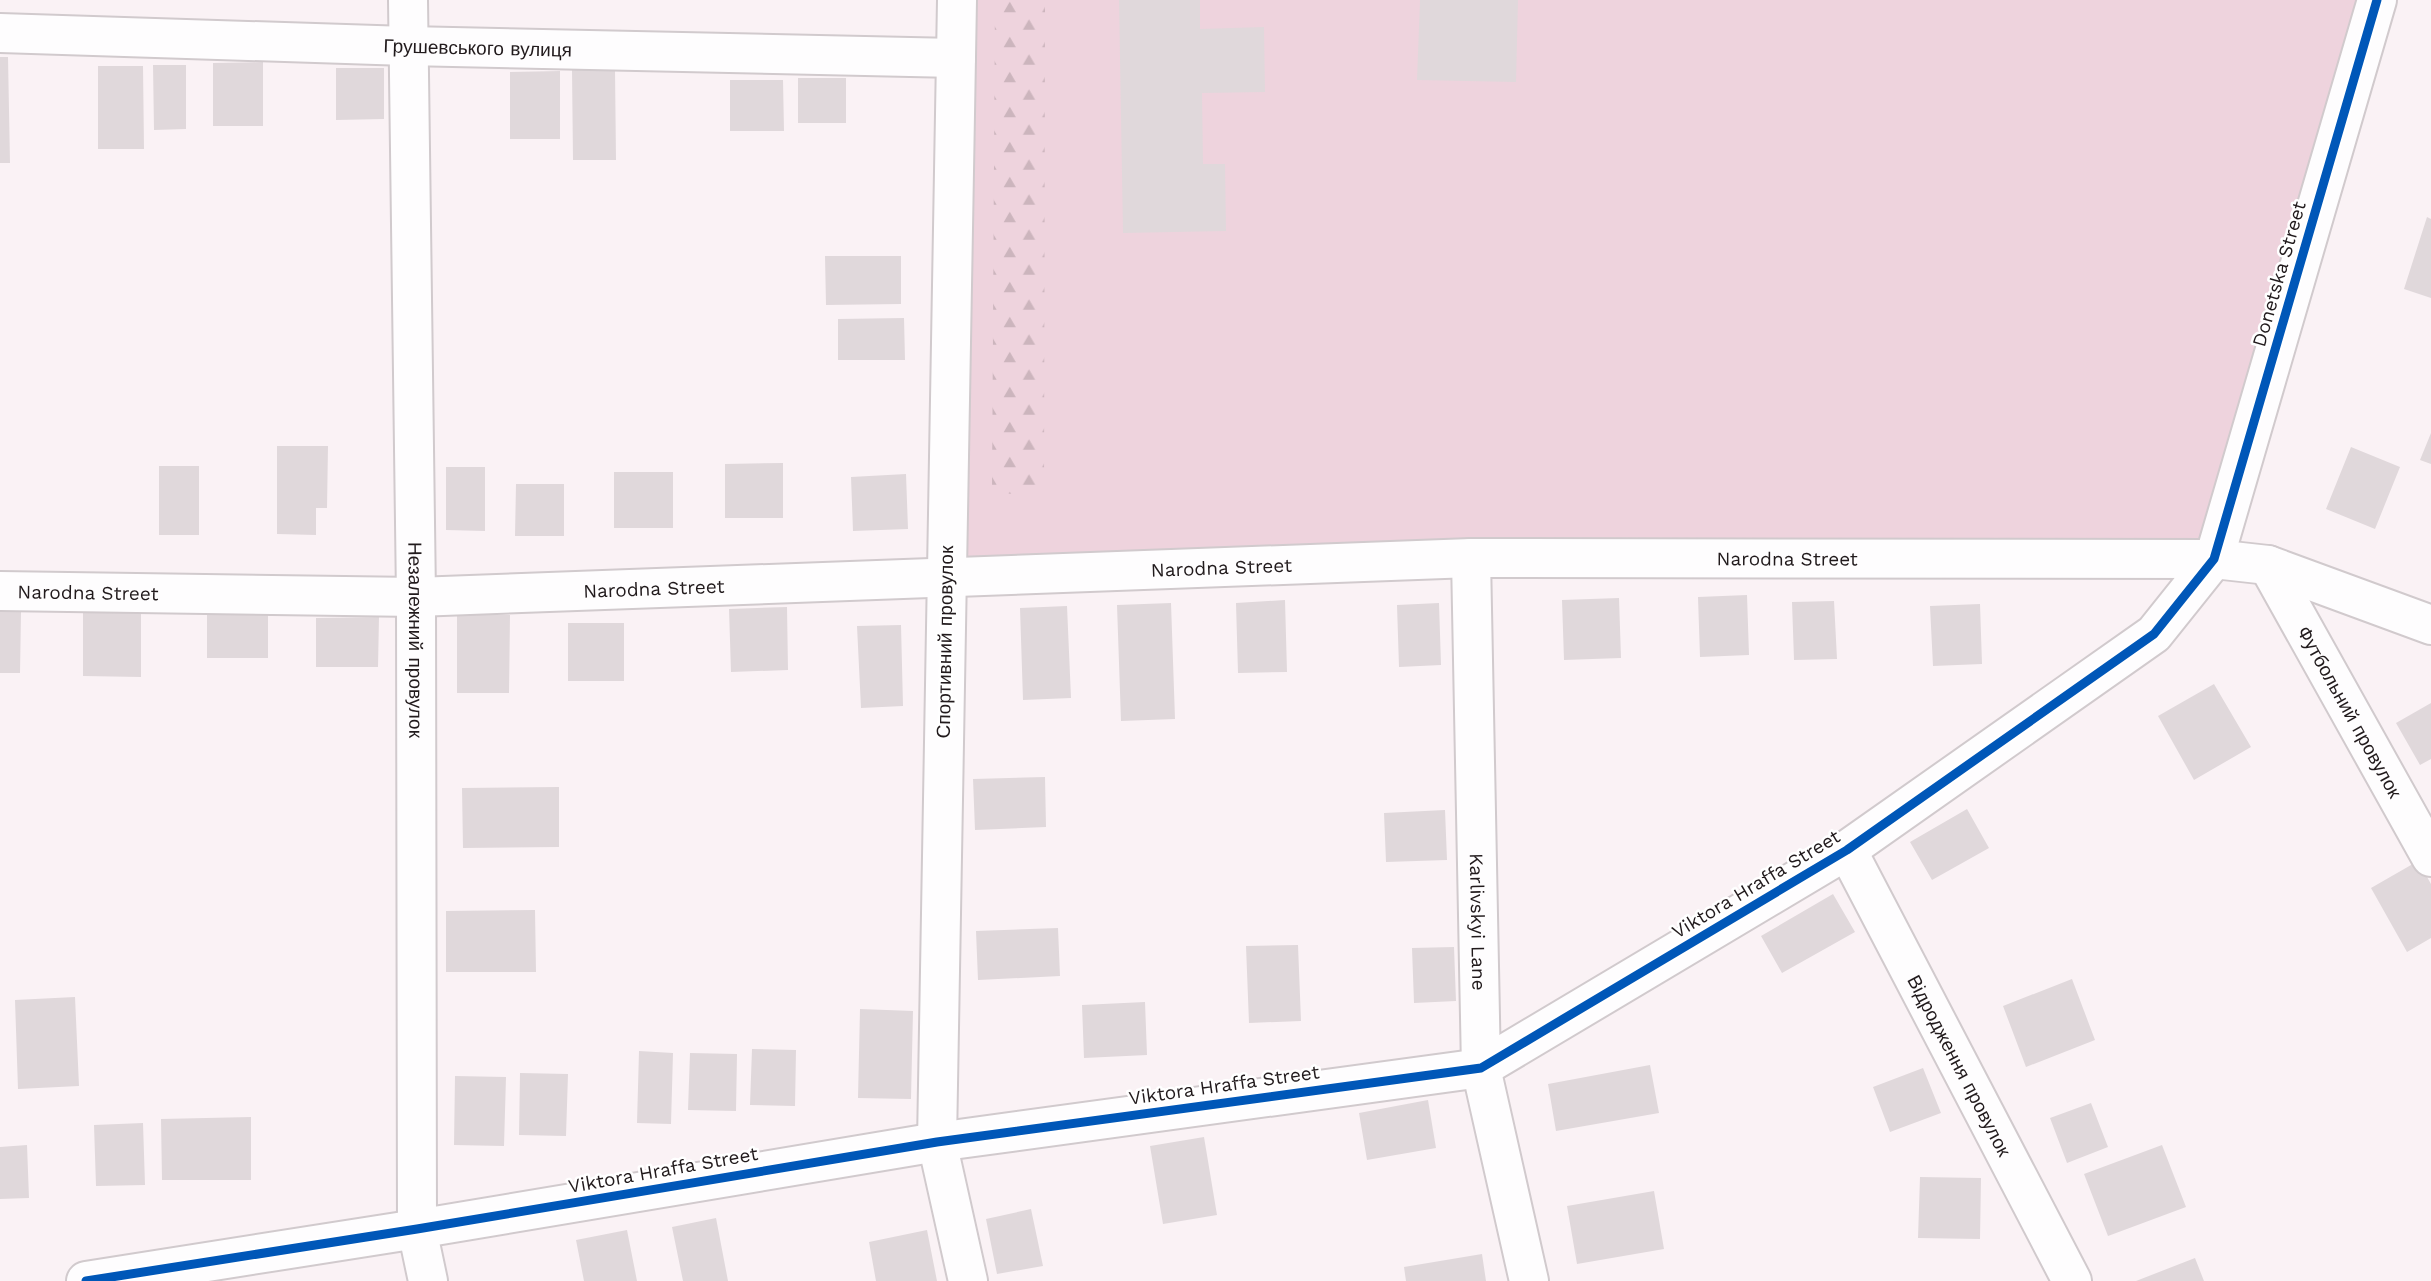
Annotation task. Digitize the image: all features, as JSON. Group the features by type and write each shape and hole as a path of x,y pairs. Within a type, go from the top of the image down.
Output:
{"street":[{"name":"Незалежний провулок","path":"408,0 416,597 417,1229 428,1281"},
{"name":"Спортивний провулок","path":"957,0 937,1142 968,1281"},
{"name":"Donetska Street","path":"2214,559 2377,0"},
{"name":"Грушевського вулиця","path":"0,33 407,46 956,58"},
{"name":"Narodna Street","path":"0,591 416,597 1471,558 2214,559 2268,565 2431,625"},
{"name":"Karlіvskyi Lane","path":"1471,558 1481,1068 1529,1281"},
{"name":"Viktora Hraffa Street","path":"86,1281 937,1142 1481,1068 1847,850 2154,634 2214,559"},
{"name":"Футбольний провулок","path":"2268,565 2431,857"},
{"name":"Відродження провулок","path":"1847,850 2072,1281"}],"green space":[{"path":"957,0 2377,0 2214,559 946,578"},
{"path":"995,0 1045,0 1044,495 992,493"}],"building":[{"path":"1119,0 1200,0 1200,29 1264,27 1265,92 1202,93 1203,164 1225,164 1226,231 1123,233"},
{"path":"1420,0 1518,0 1516,82 1417,80"},
{"path":"0,57 8,57 10,163 0,163"},
{"path":"263,62 263,126 213,126 213,63"},
{"path":"153,65 186,65 186,129 154,130"},
{"path":"98,66 143,66 144,149 98,149"},
{"path":"336,68 384,68 384,119 336,120"},
{"path":"572,70 615,70 616,160 573,160"},
{"path":"560,71 560,139 510,139 510,72"},
{"path":"798,78 846,78 846,123 798,123"},
{"path":"730,80 783,80 784,131 730,131"},
{"path":"2427,217 2431,219 2431,298 2404,289"},
{"path":"825,256 901,256 901,304 826,305"},
{"path":"904,318 905,360 838,360 838,319"},
{"path":"2431,433 2431,464 2420,460"},
{"path":"277,446 328,446 327,508 316,508 316,535 277,534"},
{"path":"2351,447 2400,467 2375,529 2326,509"},
{"path":"783,463 783,518 725,518 725,464"},
{"path":"159,466 199,466 199,535 159,535"},
{"path":"446,467 485,467 485,531 446,530"},
{"path":"614,472 673,472 673,528 614,528"},
{"path":"906,474 908,529 853,531 851,477"},
{"path":"516,484 564,484 564,536 515,536"},
{"path":"1747,595 1749,655 1700,657 1698,597"},
{"path":"1619,598 1621,658 1564,660 1562,600"},
{"path":"1285,600 1287,672 1238,673 1236,603"},
{"path":"1834,601 1837,659 1794,660 1792,602"},
{"path":"1171,603 1175,719 1121,721 1117,605"},
{"path":"1439,603 1441,665 1399,667 1397,605"},
{"path":"1980,604 1982,664 1933,666 1930,606"},
{"path":"1067,606 1071,698 1023,700 1020,608"},
{"path":"787,607 788,670 731,672 729,609"},
{"path":"207,608 268,608 268,658 207,658"},
{"path":"83,609 141,609 141,677 83,676"},
{"path":"0,612 21,612 20,673 0,673"},
{"path":"457,615 510,615 509,693 457,693"},
{"path":"379,617 378,667 316,667 316,618"},
{"path":"568,623 624,623 624,681 568,681"},
{"path":"901,625 903,706 861,708 857,626"},
{"path":"2214,684 2251,747 2194,780 2158,716"},
{"path":"2431,703 2431,759 2420,765 2396,723"},
{"path":"1045,777 1046,827 975,830 973,779"},
{"path":"559,787 559,847 463,848 462,788"},
{"path":"1967,809 1989,848 1932,880 1910,842"},
{"path":"1445,810 1447,860 1386,862 1384,813"},
{"path":"2418,861 2431,884 2431,938 2407,952 2371,888"},
{"path":"1833,894 1855,932 1782,973 1761,936"},
{"path":"535,910 536,972 446,972 446,911"},
{"path":"1058,928 1060,976 978,980 976,931"},
{"path":"1298,945 1301,1021 1249,1023 1246,946"},
{"path":"1454,947 1456,1001 1414,1003 1412,948"},
{"path":"2072,979 2095,1040 2026,1067 2003,1006"},
{"path":"75,997 79,1086 18,1089 15,1000"},
{"path":"1145,1002 1147,1055 1084,1058 1082,1005"},
{"path":"860,1009 913,1011 911,1099 858,1098"},
{"path":"752,1049 796,1050 795,1106 750,1105"},
{"path":"639,1051 673,1053 671,1124 637,1123"},
{"path":"690,1053 737,1054 736,1111 688,1110"},
{"path":"1650,1065 1659,1113 1556,1131 1548,1084"},
{"path":"1923,1068 1941,1113 1890,1132 1873,1087"},
{"path":"520,1073 568,1074 566,1136 519,1135"},
{"path":"455,1076 506,1077 504,1146 454,1145"},
{"path":"1428,1100 1436,1148 1367,1160 1359,1113"},
{"path":"2091,1103 2108,1147 2067,1163 2050,1118"},
{"path":"251,1117 251,1180 162,1180 161,1119"},
{"path":"143,1123 145,1185 96,1186 94,1125"},
{"path":"1204,1137 1217,1215 1163,1224 1150,1146"},
{"path":"27,1145 29,1198 0,1199 0,1147"},
{"path":"2162,1145 2186,1207 2108,1236 2084,1174"},
{"path":"1920,1177 1981,1178 1980,1239 1918,1238"},
{"path":"1654,1191 1664,1249 1577,1264 1567,1206"},
{"path":"1031,1209 1043,1266 997,1274 986,1219"},
{"path":"716,1218 728,1281 683,1281 672,1227"},
{"path":"627,1230 637,1281 584,1281 576,1240"},
{"path":"927,1230 937,1281 876,1281 869,1242"},
{"path":"1482,1254 1486,1281 1406,1281 1404,1267"},
{"path":"2195,1258 2204,1281 2136,1281"}],"cycle path":[{"path":"86,1281 937,1142 1481,1068 1847,850 2154,634 2214,559 2377,0"}]}
